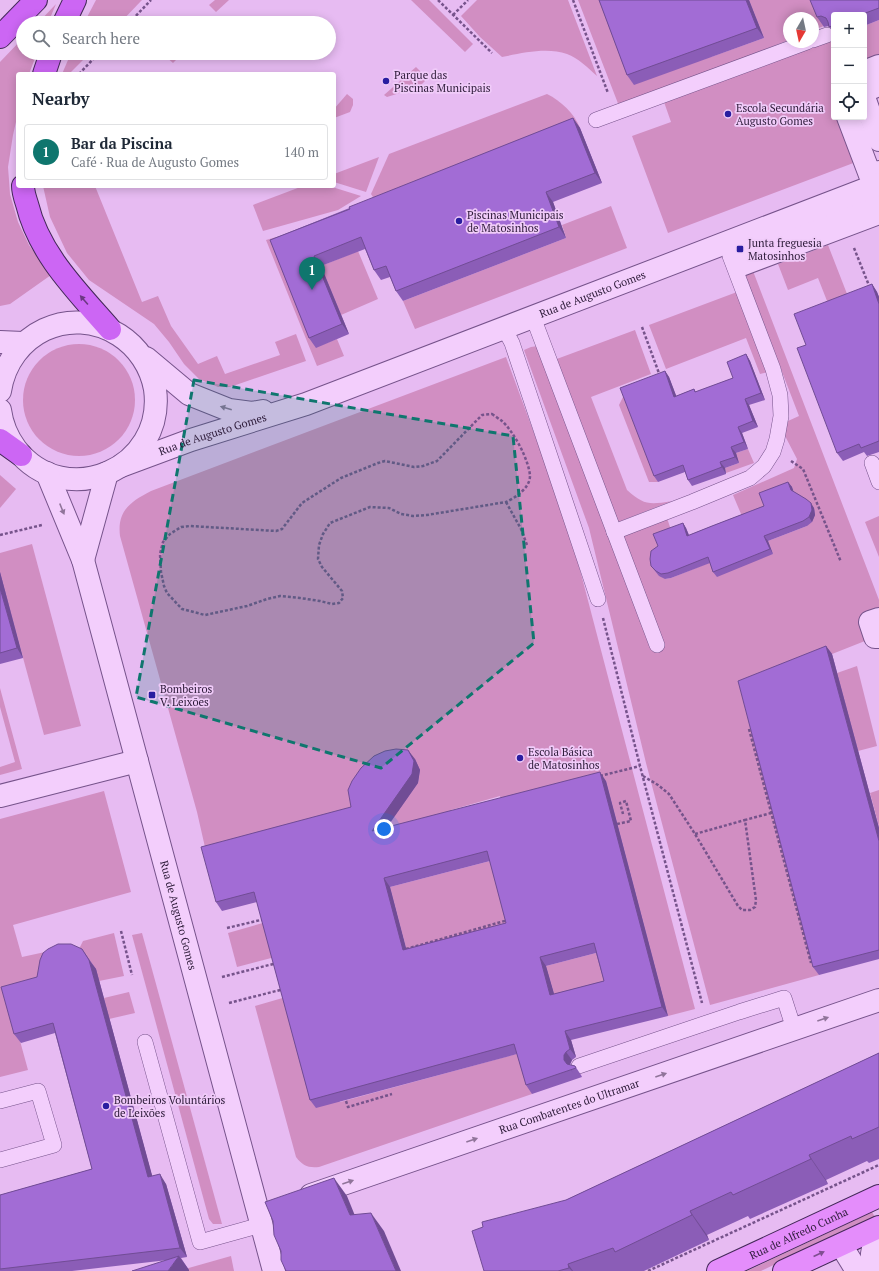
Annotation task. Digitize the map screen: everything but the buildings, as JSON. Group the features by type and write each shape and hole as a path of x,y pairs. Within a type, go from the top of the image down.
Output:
{"highway":[{"path":"20,16 36,0"},
{"path":"67,16 75,0"},
{"path":"0,37 16,21"},
{"path":"45,72 49,60"},
{"path":"23,188 31,221 45,249 69,282 110,329"},
{"path":"0,440 21,455"}],"main road":[{"name":"Rua de Alfredo Cunha","path":"718,1271 879,1196"},
{"path":"795,1269 879,1226"}],"street":[{"path":"867,71 879,66"},
{"path":"867,90 879,85"},
{"path":"867,106 879,140"},
{"path":"849,120 870,176 879,172"},
{"name":"Rua de Augusto Gomes","path":"0,410 1,420 9,439 21,455 33,466 47,473 67,478 87,478 114,470 191,440 306,404 879,184"},
{"path":"879,201 738,255 741,265 879,213"},
{"path":"0,391 2,378 10,360 23,343 42,330 64,323 87,323 110,329 127,339 141,354 153,377 156,402 152,427 140,449 114,470 83,560"},
{"path":"0,342 23,343"},
{"name":"Rua de Augusto Gomes","path":"141,354 189,394 229,410 252,413 306,404"},
{"name":"Rua de Augusto Gomes","path":"47,473 83,560 274,1271"},
{"path":"879,619 870,622 875,637 879,637"},
{"path":"0,796 137,760"},
{"name":"Rua Combatentes do Ultramar","path":"260,1219 287,1203 879,1000"},
{"path":"874,1271 872,1263 872,1250 879,1238"},
{"path":"841,1245 857,1271"}],"lane":[{"path":"596,120 791,48"},
{"path":"614,532 750,478 764,466 773,452 781,416 780,395 773,369 725,244"},
{"path":"532,317 656,645"},
{"path":"504,328 512,343 598,599"},
{"path":"872,464 879,482"},
{"path":"579,1066 784,998 794,1029"},
{"path":"145,1042 200,1242 260,1219"},
{"path":"0,1101 38,1091 54,1145 0,1160"}],"path":[{"path":"136,16 151,0"},
{"path":"438,0 492,53"},
{"path":"453,15 468,0"},
{"path":"573,0 616,113"},
{"path":"81,72 92,60"},
{"path":"846,226 872,294"},
{"path":"642,327 660,376"},
{"path":"492,414 502,421 512,433 526,461 530,477 523,490 515,498 506,502 427,515 412,516 401,514 389,508 370,507 330,524 323,534 319,545 318,559 322,567 342,591 343,598 339,603 332,604 314,600 280,596 247,606 205,615 198,614 182,609 167,593 161,572 160,554 163,542 170,534 181,527 190,526 276,532 282,529 302,503 341,478 385,461 414,467 423,466 437,461 482,415 492,414"},
{"path":"773,452 803,470 841,562"},
{"path":"506,502 521,528 527,545"},
{"path":"0,535 49,523"},
{"path":"598,599 707,1023"},
{"path":"749,729 811,964"},
{"path":"595,778 640,766"},
{"path":"643,776 669,794 738,906 742,910 750,910 755,907 756,900 745,820"},
{"path":"617,824 631,821 626,802 620,803 623,814"},
{"path":"695,834 771,813"},
{"path":"227,928 265,919"},
{"path":"406,949 509,920"},
{"path":"121,931 132,975"},
{"path":"222,977 277,962"},
{"path":"230,1003 284,989"},
{"path":"346,1101 348,1106 392,1094"},
{"path":"648,1271 879,1165"}],"highlighted area":[{"path":"194,380 513,436 534,643 381,768 136,697"}],"shaded area":[{"path":"96,0 142,0 127,16 88,16"},
{"path":"215,0 229,0 216,12 209,5"},
{"path":"411,0 429,0 473,44 465,52"},
{"path":"477,0 568,0 597,76 575,58 559,52 534,51 502,57 480,37 461,16"},
{"path":"578,0 689,0 711,57 764,38 749,0 814,0 819,12 783,12 783,42 619,106"},
{"path":"56,4 51,16 45,16"},
{"path":"819,13 824,26 819,28"},
{"path":"879,20 879,66 867,71 867,48 867,25"},
{"path":"831,38 831,120 849,120 864,159 668,233 632,136 671,122 664,102 805,48 819,48 819,43"},
{"path":"16,45 16,60 34,60 30,72 16,72 16,122 8,167 10,194 18,222 29,245 51,275 10,304 0,306 0,62"},
{"path":"68,60 83,60 71,72 63,72"},
{"path":"416,67 425,76 425,81 419,87 387,97 384,95"},
{"path":"347,94 353,99 353,105 350,112 336,117 336,107"},
{"path":"547,94 566,108 574,117 580,128 380,208 371,194 389,154"},
{"path":"379,157 366,192 336,183 336,173"},
{"path":"43,188 96,188 142,302 158,296 171,326 198,364 217,356 225,374 280,355 275,342 296,334 306,361 230,387 218,387 199,379 184,364 154,324 89,280 67,253 50,217"},
{"path":"298,188 335,188 361,196 338,210 263,231 253,205"},
{"path":"611,206 627,248 415,329 403,301 566,238 562,225"},
{"path":"342,218 277,251 316,347 337,339 344,356 317,366 266,240"},
{"path":"828,245 849,299 829,306 818,278 788,290 778,264"},
{"path":"358,251 378,299 341,315 321,266"},
{"path":"741,265 753,271 879,600 879,619 875,637 744,689 819,975 710,1005 646,763 589,528 524,350 538,346 612,541 667,518 672,533 665,579 711,562 773,554 768,541 807,526 792,487 767,511 744,521 733,495 794,468 797,459 784,434 788,421 799,416"},
{"path":"737,292 768,372 760,374 746,338 666,369 649,325"},
{"path":"635,330 651,374 591,397 627,490 638,499 647,503 672,501 616,523 554,360"},
{"path":"79,344 100,348 118,361 131,379 135,400 131,421 118,439 100,452 79,456 58,452 40,439 27,421 23,400 27,379 40,361 58,348"},
{"path":"506,357 569,528 695,1009 668,1016 606,781 503,808 500,796 451,810 454,820 380,839 399,807 418,783 420,770 356,809 207,856 197,812 120,536 121,520 126,508 131,503 151,491"},
{"path":"624,395 658,482 649,482 619,405"},
{"path":"748,449 754,463 726,473 725,468 739,463 736,453"},
{"path":"0,475 16,489 0,508"},
{"path":"879,516 879,557 865,522"},
{"path":"32,544 81,726 44,735 0,573 0,553"},
{"path":"857,666 877,746 858,751 837,673"},
{"path":"0,688 22,769 0,775 0,767 15,762 0,707"},
{"path":"879,790 879,827 870,793"},
{"path":"104,791 131,892 13,925 22,957 45,952 45,978 8,997 28,1070 0,1077 0,819"},
{"path":"494,860 512,932 409,959 390,887"},
{"path":"266,922 275,957 237,967 228,933"},
{"path":"114,933 124,976 99,981 77,953 83,941"},
{"path":"142,933 222,1224 213,1224 209,1219 132,935"},
{"path":"600,952 610,990 557,1004 546,966"},
{"path":"129,992 135,1013 109,1019 104,998"},
{"path":"286,997 340,1102 520,1053 532,1094 319,1167 306,1166 296,1157 255,1006"},
{"path":"872,1212 875,1217 761,1271 747,1271"},
{"path":"231,1256 234,1271 178,1271"}],"place":[{"name":"Parque das Piscinas Municipais","path":"386,81"},
{"name":"Escola Secundária Augusto Gomes","path":"728,114"},
{"name":"Piscinas Municipais de Matosinhos","path":"459,221"},
{"name":"Junta freguesia Matosinhos","path":"740,249"},
{"name":"Bar da Piscina","path":"312,290"},
{"name":"Bombeiros V. Leixões","path":"152,695"},
{"name":"Escola Básica de Matosinhos","path":"520,758"},
{"name":"Bombeiros Voluntários de Leixões","path":"106,1106"}]}
